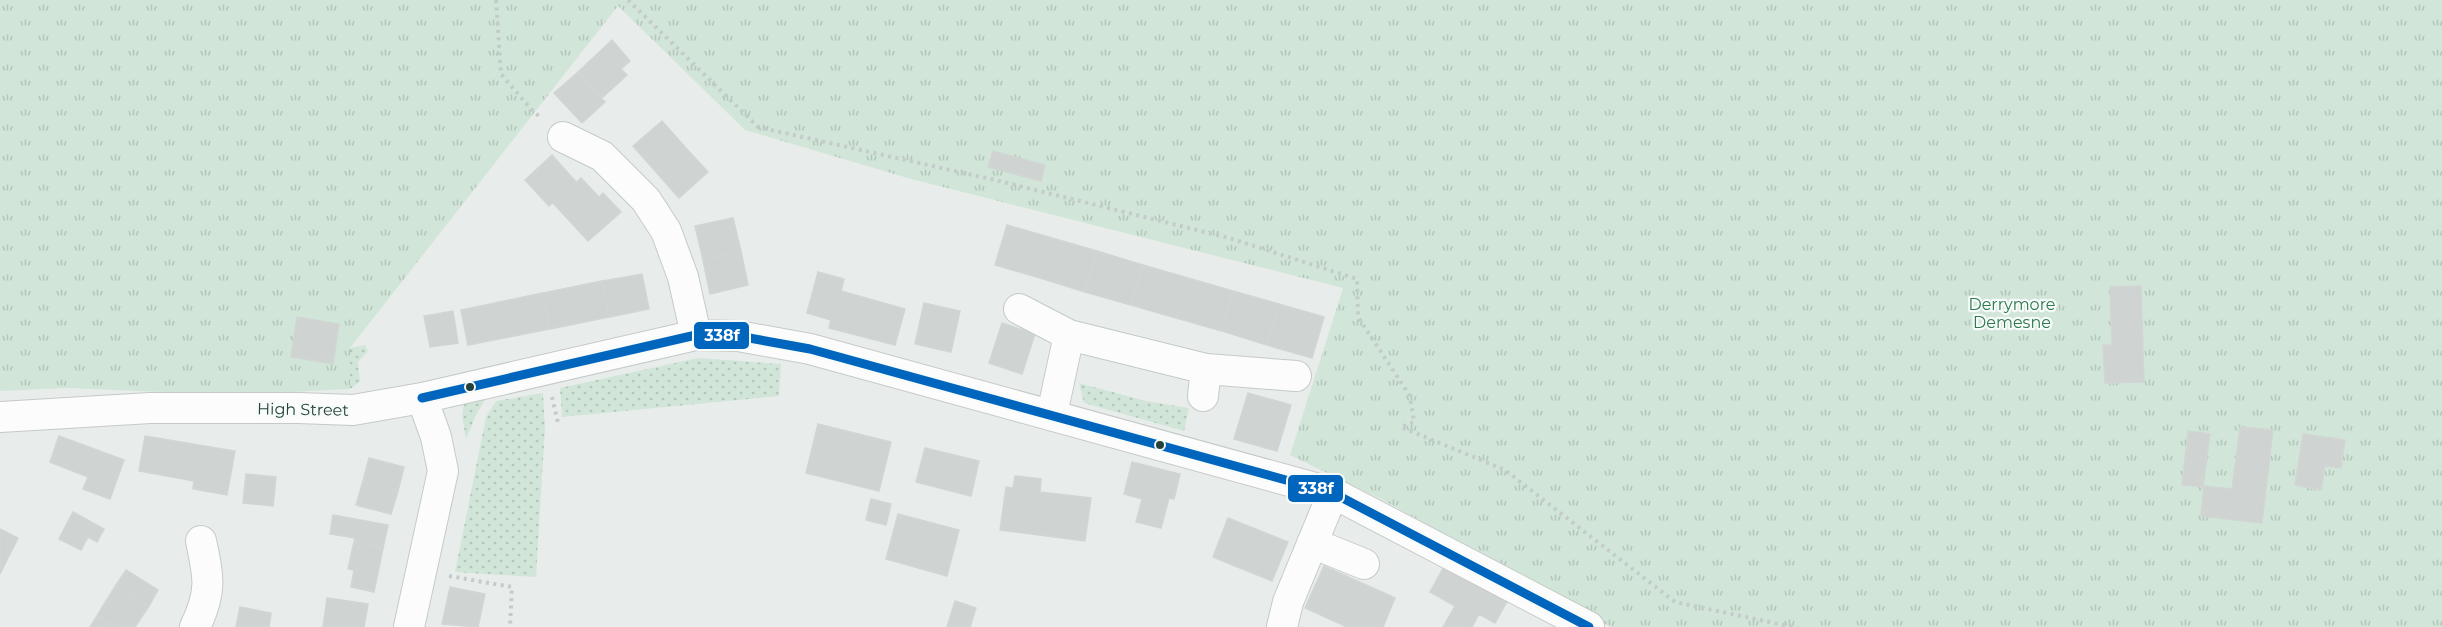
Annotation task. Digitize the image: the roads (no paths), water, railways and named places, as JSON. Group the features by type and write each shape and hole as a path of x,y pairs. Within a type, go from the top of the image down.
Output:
{"street":[{"path":"563,137 602,156 646,201 666,231 683,277 696,335"},
{"path":"1019,309 1069,335 1204,383 1296,376"},
{"name":"High Street","path":"0,417 150,408 353,410 422,398 696,335 738,336 810,349 1052,414 1333,494 1589,627"},
{"path":"1052,414 1069,335"},
{"path":"409,627 443,471 436,437 422,398"},
{"path":"1282,627 1288,602 1333,494"},
{"path":"195,627 206,605 208,574 201,541"},
{"path":"1312,543 1364,564"}],"park label":[{"name":"Derrymore Demesne","path":"2012,313"}]}
